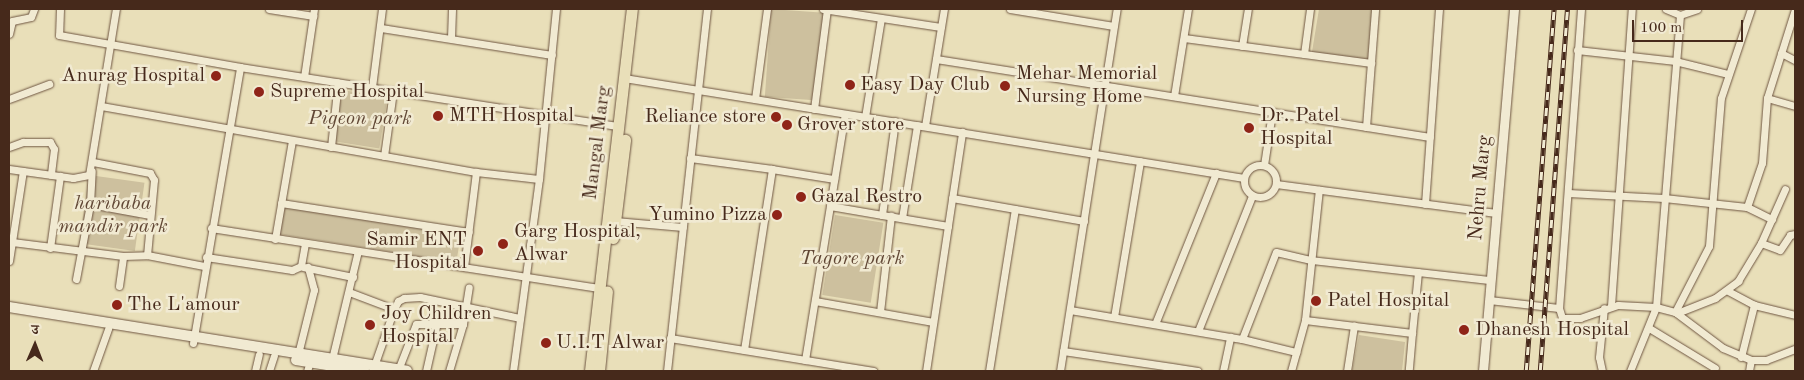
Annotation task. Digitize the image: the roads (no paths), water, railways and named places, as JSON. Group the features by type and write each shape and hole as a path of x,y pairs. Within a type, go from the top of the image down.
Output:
{"main road":[{"name":"Mangal Marg","path":"590,369 611,220 618,126 628,79 632,9"},
{"name":"Mangal Marg","path":"590,369 638,9"},
{"path":"9,307 194,340 274,356 309,367 364,371"},
{"path":"9,314 108,329 332,358 402,371"}],"street":[{"path":"9,34 12,21 31,18 34,9"},
{"path":"60,9 59,35 240,67 618,126"},
{"path":"76,280 90,204 93,162 116,9"},
{"path":"269,9 313,12 304,77"},
{"path":"372,87 382,9"},
{"path":"451,38 452,9"},
{"path":"513,371 539,179 556,9"},
{"path":"667,371 707,9"},
{"path":"755,99 768,9"},
{"path":"823,9 868,12 881,18 941,27"},
{"path":"814,108 827,9"},
{"path":"902,218 936,59 944,9"},
{"path":"1010,9 1114,26"},
{"path":"1060,371 1117,9"},
{"path":"1174,96 1188,9"},
{"path":"1242,46 1248,9"},
{"path":"1304,54 1310,9"},
{"path":"1366,127 1376,9"},
{"path":"1425,204 1439,9"},
{"name":"Nehru Marg","path":"1483,371 1514,9"},
{"path":"1581,9 1559,308 1566,320 1580,318 1608,307 1656,307 1676,312 1723,348 1750,360 1766,360 1795,349"},
{"path":"1602,371 1599,362 1608,307 1619,195 1632,9"},
{"path":"1666,9 1680,15 1697,9"},
{"path":"1676,312 1709,246 1721,98 1751,9"},
{"path":"1747,207 1762,162 1768,98 1795,9"},
{"path":"1630,371 1656,307 1680,15"},
{"path":"865,117 881,18"},
{"path":"381,28 552,55"},
{"path":"1184,38 1371,63"},
{"path":"1577,50 1675,60 1728,74"},
{"path":"1781,53 1795,60"},
{"path":"936,59 1430,137"},
{"path":"194,340 204,266 240,67"},
{"path":"628,79 1244,178"},
{"path":"331,147 338,82"},
{"path":"9,99 50,84"},
{"path":"384,156 393,91"},
{"path":"1768,98 1795,106"},
{"path":"101,106 476,172 539,179"},
{"path":"1264,166 1272,112"},
{"path":"805,360 845,114"},
{"path":"882,215 894,122"},
{"path":"926,371 962,132"},
{"path":"9,147 23,142 45,141 53,144 51,175"},
{"path":"275,239 292,141"},
{"path":"690,158 834,179"},
{"path":"1114,317 1140,161"},
{"path":"93,162 150,173 154,180 147,255"},
{"path":"1253,166 1264,166 1272,170 1276,184 1264,197 1252,196 1244,185 1244,178 1253,166"},
{"path":"744,350 772,169"},
{"path":"9,170 84,178 92,171"},
{"path":"9,261 23,171"},
{"path":"464,267 476,172"},
{"path":"1155,324 1216,173"},
{"path":"50,248 60,176"},
{"path":"1276,184 1496,214"},
{"path":"1676,312 1728,291 1745,273 1772,220 1784,189"},
{"path":"1292,371 1305,320 1319,190"},
{"path":"1568,194 1664,198 1747,207 1772,220"},
{"path":"1198,331 1252,196"},
{"path":"952,198 1084,221"},
{"path":"281,203 469,232"},
{"path":"90,204 150,215"},
{"path":"830,206 948,226"},
{"path":"989,371 1015,209"},
{"path":"880,312 891,216"},
{"path":"611,220 683,227"},
{"path":"211,228 600,288"},
{"path":"1761,243 1780,250 1790,235 1795,234"},
{"path":"12,242 123,256 147,255 204,266"},
{"path":"298,354 314,290 304,267 305,244"},
{"path":"332,358 358,250"},
{"path":"1242,339 1276,252 1311,260 1490,280"},
{"path":"119,286 123,256"},
{"path":"206,257 285,270 304,267 353,277"},
{"path":"1409,371 1418,272"},
{"path":"449,371 463,324 469,287"},
{"path":"1728,291 1754,305 1795,315"},
{"path":"349,292 394,309"},
{"path":"374,366 394,309 398,301 404,298 420,296 466,309 520,318"},
{"path":"1489,300 1559,308"},
{"path":"814,301 934,322"},
{"path":"1741,357 1754,305"},
{"path":"1070,310 1242,339 1296,352"},
{"path":"1305,320 1412,333"},
{"path":"402,371 416,324 437,322 463,324"},
{"path":"426,371 437,322"},
{"path":"1347,371 1354,326"},
{"path":"1649,328 1715,368"},
{"path":"93,371 108,329"},
{"path":"1223,371 1230,337"},
{"path":"670,338 872,371"},
{"path":"1063,351 1198,371"},
{"path":"255,371 259,354"},
{"path":"268,371 274,356"},
{"path":"1749,371 1750,360"}],"railway":[{"path":"1526,371 1554,9"},
{"path":"1540,371 1567,9"}],"place":[{"name":"Anurag Hospital","path":"216,76"},
{"name":"Easy Day Club","path":"850,85"},
{"name":"Mehar Memorial Nursing Home","path":"1005,86"},
{"name":"Supreme Hospital","path":"259,92"},
{"name":"MTH Hospital","path":"438,116"},
{"name":"Reliance store","path":"776,117"},
{"name":"Grover store","path":"787,125"},
{"name":"Dr. Patel Hospital","path":"1249,128"},
{"name":"Gazal Restro","path":"801,197"},
{"name":"Yumino Pizza","path":"777,215"},
{"name":"Garg Hospital, Alwar","path":"503,244"},
{"name":"Samir ENT Hospital","path":"478,251"},
{"name":"Patel Hospital","path":"1316,301"},
{"name":"The L'amour","path":"117,305"},
{"name":"Joy Children Hospital","path":"370,325"},
{"name":"Dhanesh Hospital","path":"1464,330"},
{"name":"U.I.T Alwar","path":"546,343"}],"park label":[{"name":"Pigeon park","path":"360,119"},
{"name":"haribaba mandir park","path":"113,216"},
{"name":"Tagore park","path":"852,259"}]}
